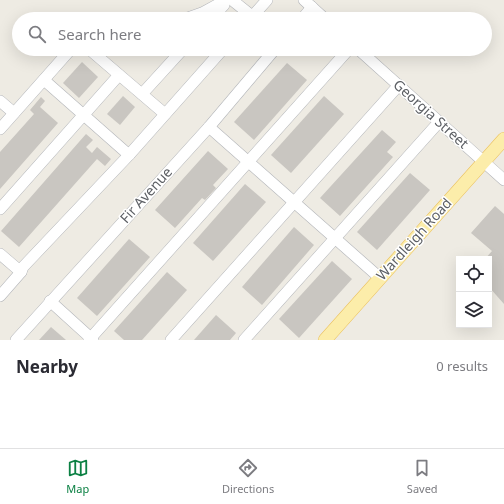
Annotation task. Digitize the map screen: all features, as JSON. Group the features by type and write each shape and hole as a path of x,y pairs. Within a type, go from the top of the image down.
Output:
{"main road":[{"name":"Wardleigh Road","path":"324,340 504,139"}],"street":[{"path":"204,12 227,0"},
{"path":"217,12 227,0"},
{"path":"232,0 245,12"},
{"path":"255,12 266,0"},
{"path":"308,4 317,12"},
{"path":"0,129 65,56"},
{"path":"97,56 165,114"},
{"path":"142,94 177,56"},
{"path":"0,296 21,272 23,267 129,155 217,56"},
{"name":"Fir Avenue","path":"16,340 269,56"},
{"path":"50,302 91,339 343,56"},
{"name":"Georgia Street","path":"366,56 504,180"},
{"path":"0,209 120,75"},
{"path":"44,80 129,155"},
{"path":"171,340 399,85"},
{"path":"0,101 14,113"},
{"path":"244,340 439,122"},
{"path":"208,126 380,278"},
{"path":"0,254 21,272"}],"building":[{"path":"82,62 98,77 79,98 63,83"},
{"path":"287,63 307,80 254,140 234,122"},
{"path":"123,96 135,107 120,125 107,114"},
{"path":"324,96 344,114 291,173 271,155"},
{"path":"41,97 45,101 40,107 58,123 0,189 0,152 34,114 30,110"},
{"path":"382,130 396,142 387,152 393,157 340,216 320,198"},
{"path":"86,134 93,140 86,147 92,153 97,147 111,159 105,166 97,159 19,247 1,231"},
{"path":"208,151 228,169 213,185 216,188 205,200 202,198 175,228 155,210"},
{"path":"410,173 430,190 377,250 357,232"},
{"path":"245,184 266,202 213,261 193,243"},
{"path":"495,206 504,214 504,304 492,290 492,256 488,256 492,251 471,233"},
{"path":"294,227 314,245 262,305 242,287"},
{"path":"129,239 150,257 97,316 77,298"},
{"path":"332,261 352,279 299,338 279,319"},
{"path":"167,272 187,290 142,340 124,340 114,331"},
{"path":"216,315 236,333 230,340 194,340"},
{"path":"51,327 66,340 39,340"}]}
